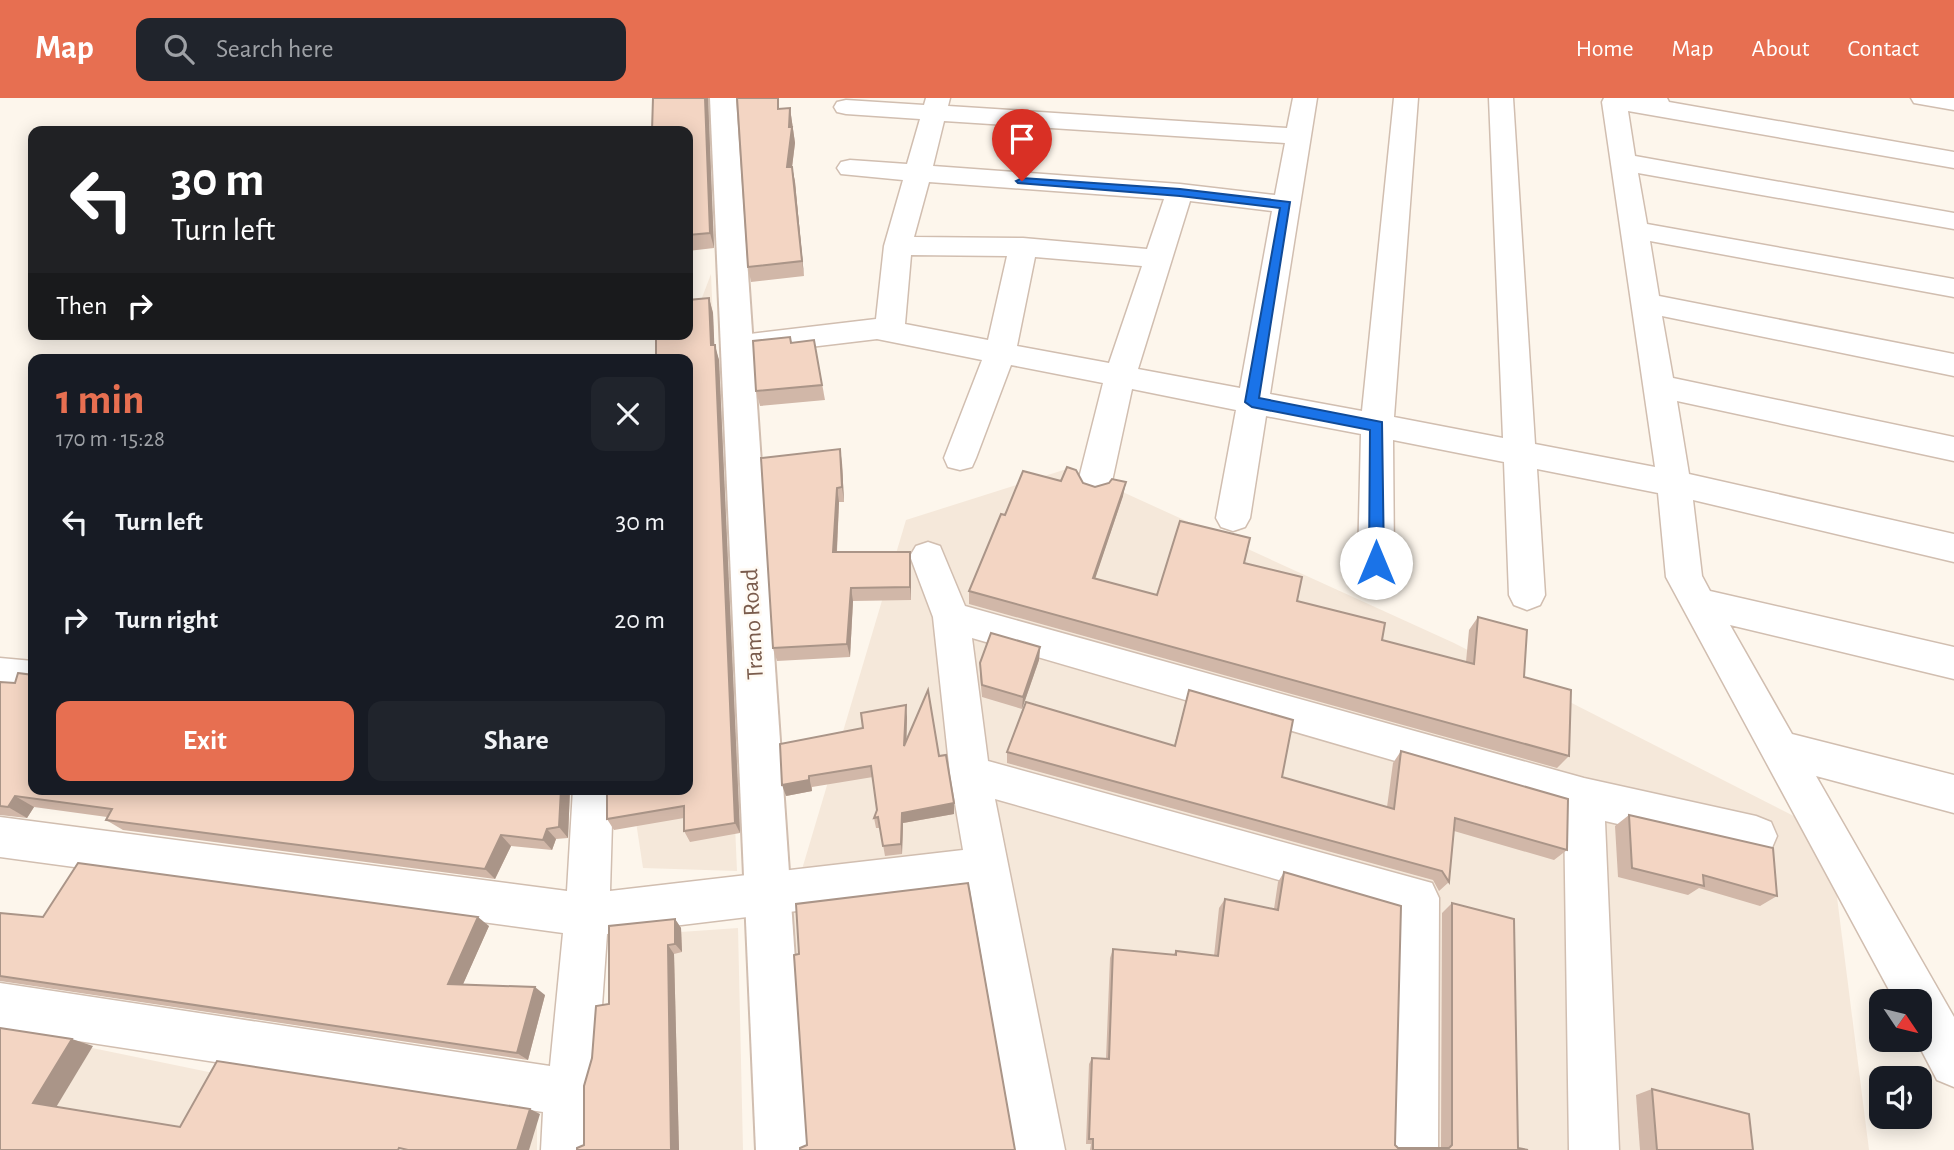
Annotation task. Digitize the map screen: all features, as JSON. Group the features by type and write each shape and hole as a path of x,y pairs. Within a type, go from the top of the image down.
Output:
{"street":[{"name":"Tramo Road","path":"723,98 782,1150"},
{"path":"1233,518 1305,98"},
{"path":"1376,563 1377,426 1406,98"},
{"path":"1501,98 1527,595"},
{"path":"1923,98 1954,103"},
{"path":"1913,989 1684,577 1674,483 1614,102 1656,103 1954,160"},
{"path":"890,332 898,246 936,105"},
{"path":"846,107 936,105 1298,136"},
{"path":"1623,162 1954,221"},
{"path":"850,168 1180,192 1286,205"},
{"path":"1094,486 1120,376 1180,192"},
{"path":"1634,230 1954,288"},
{"path":"898,246 1023,247 1158,259"},
{"path":"960,458 1000,353 1023,247"},
{"path":"1646,303 1954,365"},
{"path":"737,345 877,330 890,332 1674,483 1954,548"},
{"path":"1659,386 1954,449"},
{"path":"928,556 951,617 970,774 1040,1150"},
{"path":"1699,603 1954,663"},
{"path":"951,617 1584,797 1756,835"},
{"path":"0,674 28,677"},
{"path":"1779,748 1954,794"},
{"path":"970,774 1417,898 1413,1150"},
{"path":"566,1150 567,1092 574,1063 587,915 593,795"},
{"path":"1584,797 1594,1150"},
{"path":"0,837 587,915 988,867"},
{"path":"0,1006 567,1092"},
{"path":"1932,1023 1954,1063"}],"shaded area":[{"path":"711,274 737,871 643,868 632,795 693,795 693,354 674,354 684,340 693,340 693,321"},
{"path":"1070,468 1454,643 1829,834 1869,1150 788,1150 772,970 906,520"},
{"path":"738,928 743,1150 609,1150 609,937"},
{"path":"0,1029 373,1106 537,1120 537,1150 0,1150"}],"building":[{"path":"653,98 705,98 710,233 693,235 693,126 652,126"},
{"path":"737,98 778,98 778,109 790,108 789,127 792,127 787,167 792,167 802,261 748,267"},
{"path":"709,298 711,345 715,345 735,823 684,831 684,806 607,819 607,795 693,795 693,354 656,354 656,340 693,340 693,300"},
{"path":"790,337 791,343 814,340 822,385 756,391 753,341"},
{"path":"840,449 842,487 837,488 833,552 910,552 910,587 851,588 847,644 773,648 761,458"},
{"path":"1067,467 1076,470 1083,483 1095,487 1109,483 1112,479 1126,482 1093,578 1157,595 1180,521 1250,538 1244,563 1302,577 1297,601 1385,623 1382,640 1474,664 1478,617 1527,630 1524,677 1571,690 1569,756 969,591 1001,514 1005,515 1023,471 1061,481"},
{"path":"991,633 1040,647 1023,697 982,685 980,663"},
{"path":"18,673 28,674 28,795 561,795 559,827 547,829 543,840 501,835 485,869 106,820 112,809 15,796 8,807 0,806 0,682 15,683"},
{"path":"928,690 939,756 946,755 954,803 902,813 901,844 883,846 878,817 874,818 877,810 871,766 809,776 809,780 782,785 780,744 863,728 861,713 906,705 904,746"},
{"path":"1189,690 1293,720 1282,777 1394,809 1401,751 1568,799 1567,850 1455,818 1449,882 1442,871 1007,752 1026,702 1175,746"},
{"path":"1629,815 1773,848 1777,896 1703,875 1704,886 1632,868"},
{"path":"78,863 478,917 448,984 535,987 517,1053 0,976 0,913 43,917"},
{"path":"1284,872 1401,906 1395,1145 1398,1148 1449,1148 1452,1145 1452,903 1514,919 1518,1148 1528,1150 1093,1150 1093,1139 1089,1139 1092,1058 1109,1059 1113,949 1176,955 1176,951 1218,956 1225,899 1278,910"},
{"path":"968,883 1015,1150 800,1150 807,1145 794,955 799,954 796,904"},
{"path":"675,919 675,944 668,945 671,1150 577,1150 584,1145 584,1086 592,1058 596,1006 609,1004 609,926"},
{"path":"0,1028 72,1039 33,1103 180,1127 217,1061 530,1109 517,1150 0,1150"},
{"path":"1652,1089 1749,1114 1753,1150 1657,1150"}],"route":[{"path":"1022,181 1180,192 1286,205 1252,402 1377,426 1376,563"}]}
